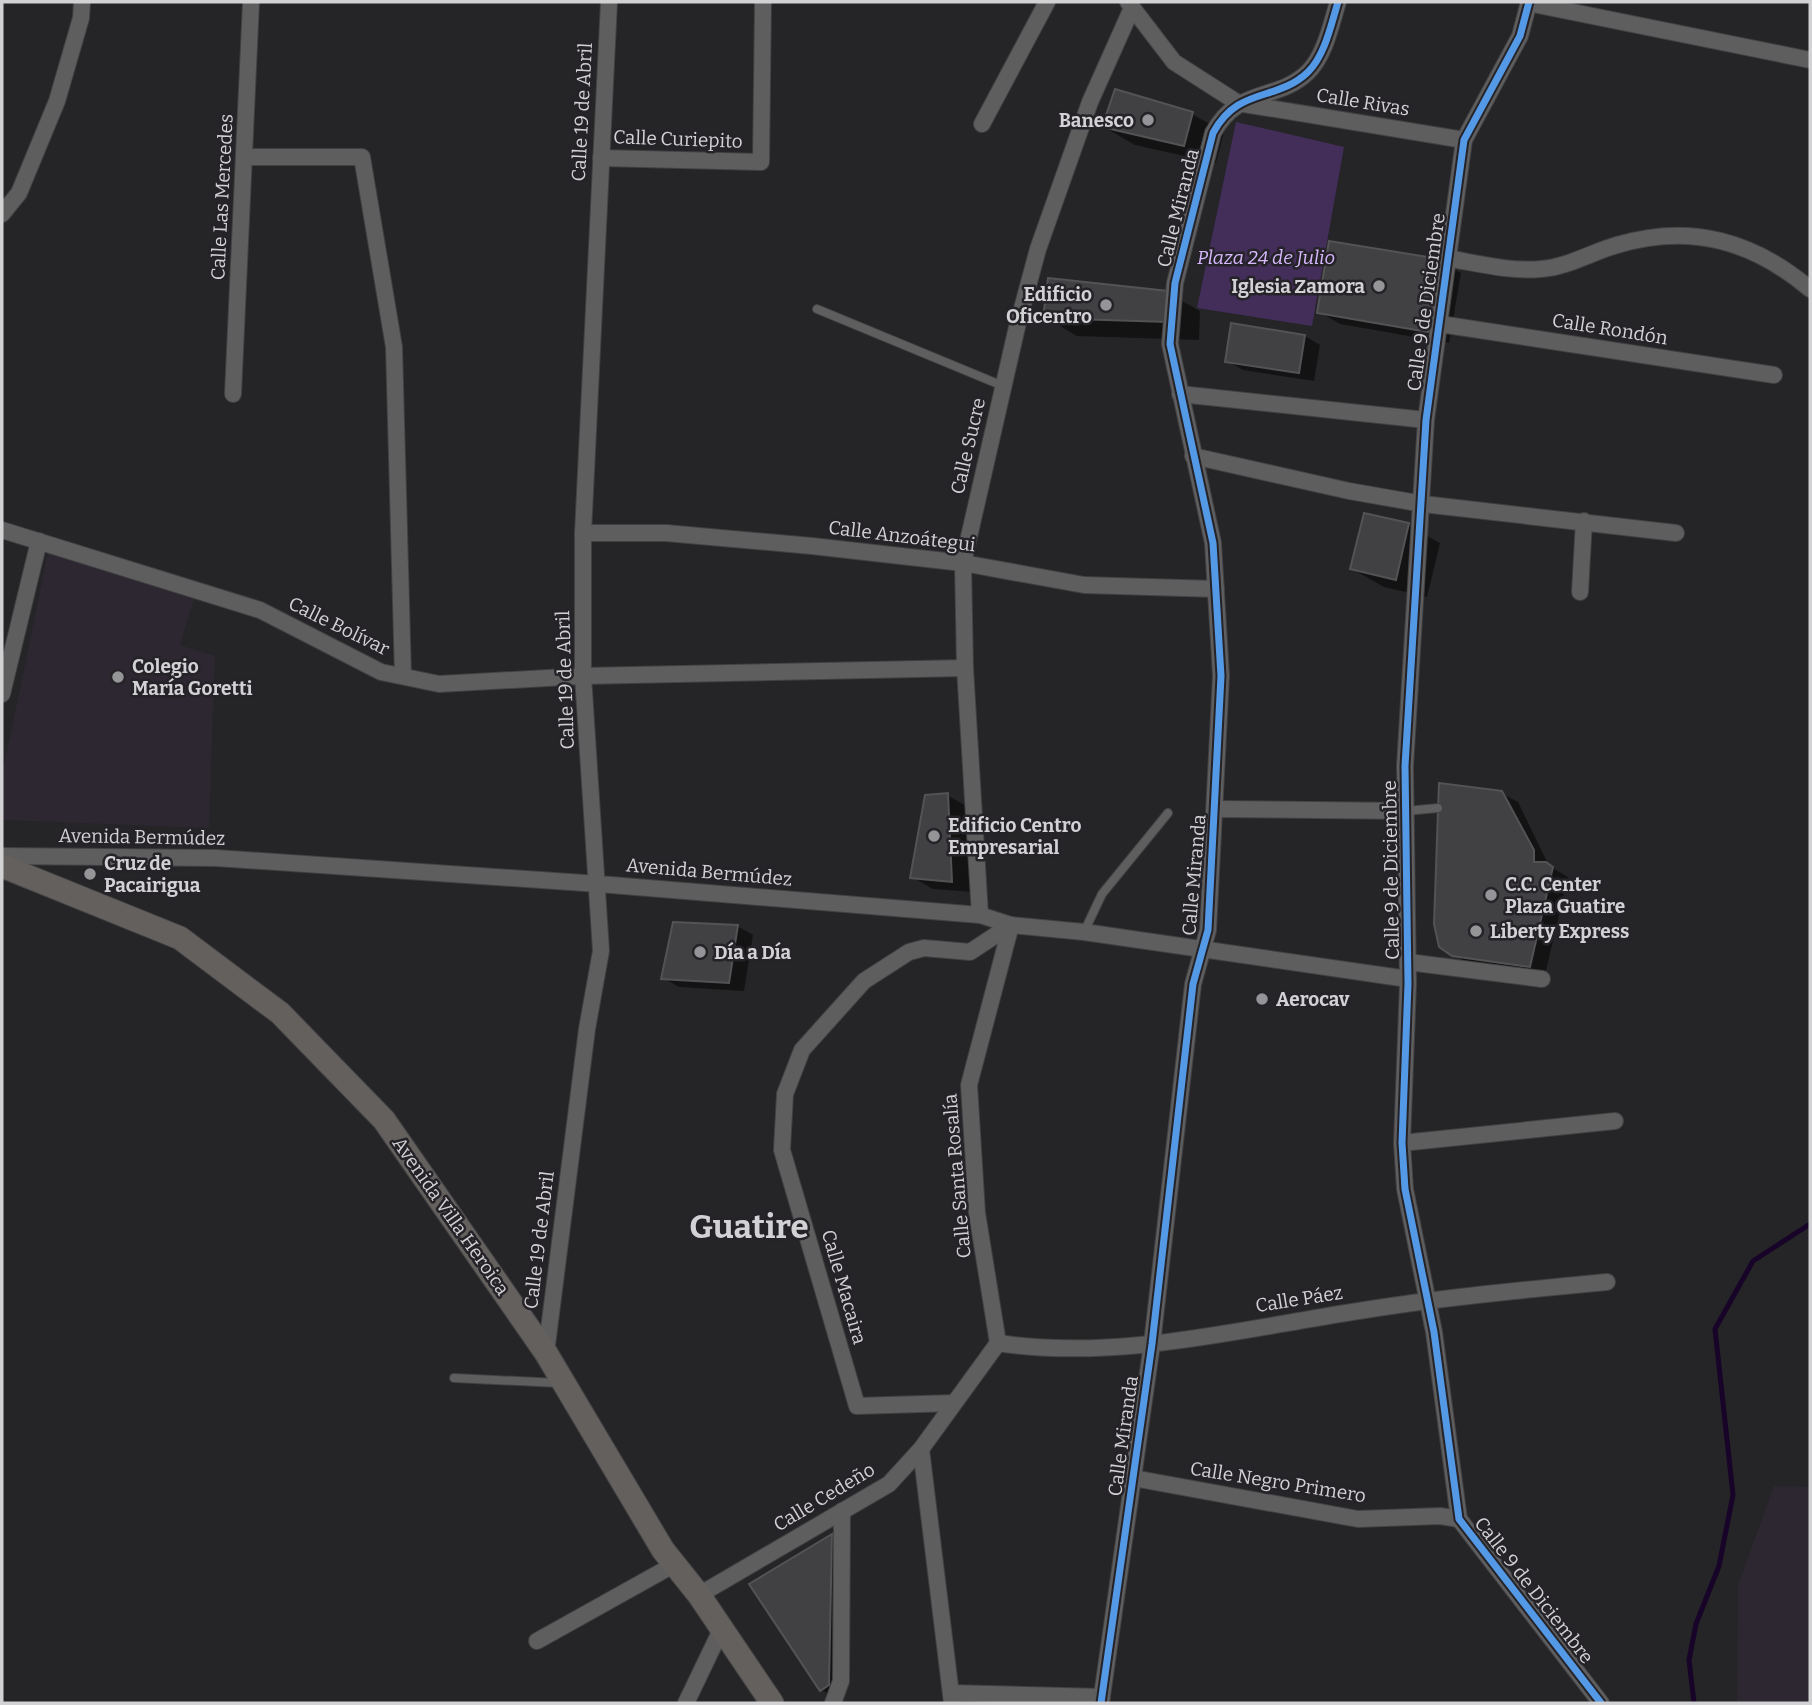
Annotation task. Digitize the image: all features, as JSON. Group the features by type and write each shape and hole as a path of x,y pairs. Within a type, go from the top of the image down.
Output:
{"main road":[{"name":"Avenida Villa Heroica","path":"2,866 180,938 280,1013 384,1120 546,1353 675,1564 772,1703"}],"street":[{"path":"2,214 19,193 57,102 81,18 82,2"},
{"name":"Calle Las Mercedes","path":"233,394 251,2"},
{"name":"Calle 19 de Abril","path":"546,1353 587,1029 601,951 599,884 583,676 583,533 609,2"},
{"name":"Calle Curiepito","path":"601,158 761,162 763,2"},
{"path":"982,124 1047,2"},
{"path":"1238,103 1287,85 1308,72 1320,54 1338,2"},
{"path":"1529,2 1810,60"},
{"name":"Calle 9 de Diciembre","path":"1529,2 1520,36 1464,140 1426,420 1405,766 1408,979 1402,1143 1405,1189 1427,1300 1459,1519 1601,1703"},
{"name":"Calle Rivas","path":"1130,5 1174,62 1238,103 1464,140"},
{"name":"Calle Sucre","path":"981,915 965,668 963,563 1003,386 1038,249 1090,102 1130,5"},
{"name":"Calle Miranda","path":"1101,1700 1152,1344 1193,984 1210,917 1216,809 1221,676 1213,543 1170,344 1175,283 1213,133 1221,118 1238,103"},
{"path":"245,157 362,157 394,347 403,676"},
{"path":"1446,258 1524,270 1544,269 1619,244 1677,236 1724,240 1757,252 1788,271 1810,289"},
{"name":"Calle Rondón","path":"1440,324 1773,375"},
{"path":"1180,394 1426,420"},
{"path":"1193,456 1349,491 1423,504 1676,533"},
{"path":"1580,592 1584,521"},
{"name":"Calle Bolívar","path":"2,530 260,610 381,672 439,684 583,676 965,668"},
{"name":"Calle Anzoátegui","path":"583,533 680,534 963,563 1084,585 1216,589"},
{"path":"2,694 31,538"},
{"name":"Calle Miranda","path":"1216,809 1406,811"},
{"name":"Avenida Bermúdez","path":"2,856 216,858 599,884 981,915 1011,925 1084,932 1408,979"},
{"name":"Calle Santa Rosalía","path":"998,1343 977,1213 969,1085 1011,925"},
{"name":"Calle Macaira","path":"954,1403 857,1406 782,1150 785,1094 802,1050 864,981 909,952 924,947 970,952 1011,925"},
{"path":"1408,962 1542,978"},
{"path":"1402,1143 1615,1121"},
{"name":"Calle Páez","path":"998,1343 1044,1350 1152,1344 1427,1300 1607,1282"},
{"name":"Calle Cedeño","path":"699,1595 889,1484 921,1449 998,1343"},
{"path":"921,1449 952,1698 1101,1700"},
{"name":"Calle Negro Primero","path":"1133,1478 1357,1519 1440,1516 1459,1519"},
{"path":"833,1703 841,1681 842,1511"},
{"path":"537,1641 675,1564"},
{"path":"686,1703 722,1628"}],"lane":[{"path":"817,309 1003,386"},
{"path":"1406,811 1438,807"},
{"path":"1084,932 1102,894 1168,813"},
{"path":"454,1378 565,1384"}],"shaded area":[{"name":"Colegio María Goretti","path":"48,552 194,599 180,645 215,656 209,828 2,820 2,776"},
{"path":"1774,1486 1810,1487 1810,1703 1737,1703 1738,1585"}],"green space":[{"name":"Plaza 24 de Julio","path":"1236,122 1344,147 1312,326 1197,308"}],"building":[{"name":"Banesco","path":"1115,89 1193,112 1184,146 1102,127"},
{"name":"Iglesia Zamora","path":"1329,241 1440,259 1428,332 1317,313"},
{"name":"Edificio Oficentro","path":"1048,278 1168,291 1168,322 1043,318"},
{"path":"1231,323 1305,335 1299,373 1225,362"},
{"path":"1364,513 1409,523 1396,580 1350,569"},
{"name":"C.C. Center Plaza Guatire","path":"1439,783 1502,791 1534,850 1534,862 1546,862 1553,867 1530,967 1452,956 1439,947 1434,924"},
{"name":"Edificio Centro Empresarial","path":"948,793 952,882 910,878 925,795"},
{"name":"Día a Día","path":"673,922 738,925 729,983 661,979"},
{"path":"832,1534 829,1685 820,1691 749,1584"}],"waterway":[{"path":"1694,1703 1689,1660 1696,1624 1719,1566 1733,1495 1715,1329 1753,1261 1810,1224"}],"cycle path":[{"path":"1101,1703 1152,1344 1193,984 1208,930 1221,676 1213,543 1170,344 1175,283 1213,133 1234,108 1284,88 1308,72 1323,48 1338,2"},
{"path":"1529,2 1520,36 1464,140 1426,420 1405,766 1408,984 1402,1143 1405,1189 1434,1332 1459,1519 1601,1703"}],"place":[{"name":"Banesco","path":"1148,120"},
{"name":"Iglesia Zamora","path":"1379,286"},
{"name":"Edificio Oficentro","path":"1106,305"},
{"name":"Colegio María Goretti","path":"118,677"},
{"name":"Edificio Centro Empresarial","path":"934,836"},
{"name":"Cruz de Pacairigua","path":"90,874"},
{"name":"C.C. Center Plaza Guatire","path":"1491,895"},
{"name":"Liberty Express","path":"1476,931"},
{"name":"Día a Día","path":"700,952"},
{"name":"Aerocav","path":"1262,999"}],"district":[{"name":"Guatire","path":"749,1227"}]}
